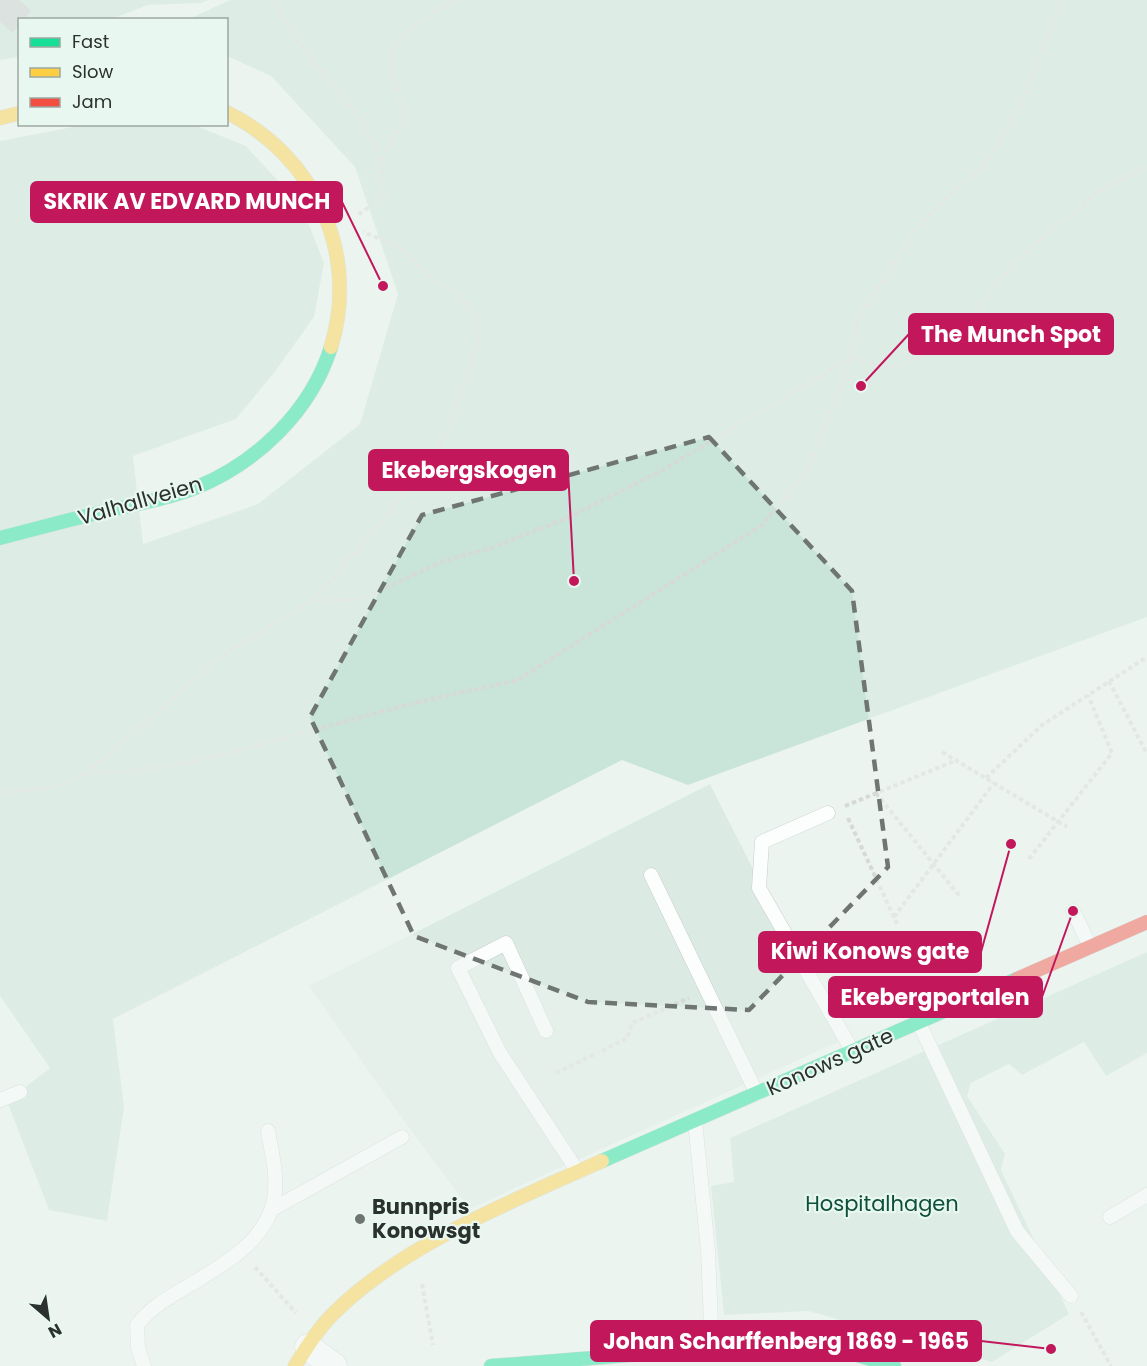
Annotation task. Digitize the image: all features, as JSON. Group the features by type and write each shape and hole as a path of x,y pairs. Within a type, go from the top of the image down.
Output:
{"street":[{"name":"Valhallveien","path":"0,538 156,499 204,484 244,462 267,444 305,401 322,372 332,344 340,308 341,278 337,246 307,182 286,155 262,132 228,113"},
{"path":"0,118 18,114"},
{"name":"Konows gate","path":"301,1357 342,1304 399,1263 517,1199 1147,922"},
{"path":"491,1366 794,1342 847,1352 894,1366"},
{"path":"301,1357 334,1366"}],"lane":[{"path":"828,813 762,842 759,888 853,1052"},
{"path":"651,875 757,1094"},
{"path":"1073,911 1090,946"},
{"path":"546,1031 506,943 458,968 500,1053 579,1172"},
{"path":"919,1023 1017,1231 1071,1296"},
{"path":"0,1100 20,1092"},
{"path":"695,1121 708,1250 712,1347"},
{"path":"144,1366 138,1347 137,1325 151,1308 241,1251 265,1223 274,1199 274,1166 268,1131"},
{"path":"271,1210 402,1137"},
{"path":"1110,1217 1147,1196"}],"path":[{"path":"276,0 288,26 368,129 380,160 384,196 355,217"},
{"path":"380,160 405,119 390,61 396,44 411,30 455,0"},
{"path":"87,772 132,771 198,761 414,703 518,680 762,525 807,471 851,358 859,316 917,229 948,196 984,167 1022,104 1062,0"},
{"path":"313,601 361,599 444,561 491,548 567,518 662,471 851,358 885,367 902,365 943,345 968,324 1012,264 1099,191 1147,167"},
{"path":"0,792 52,788 87,772 223,655 313,601 402,498 439,446 447,432 479,341 476,317 458,293 434,280 400,247 361,232"},
{"path":"439,446 444,459"},
{"path":"986,778 1042,725 1147,657"},
{"path":"1109,681 1147,754"},
{"path":"1029,859 1112,753 1088,695"},
{"path":"942,752 1067,827"},
{"path":"828,813 957,760"},
{"path":"894,917 994,783"},
{"path":"876,793 961,898"},
{"path":"843,807 898,926"},
{"path":"602,1051 627,1038 632,1023 706,991"},
{"path":"556,1073 595,1054"},
{"path":"241,1251 298,1316"},
{"path":"421,1277 433,1345"},
{"path":"1071,1296 1111,1366"}],"highlighted area":[{"path":"709,437 852,591 888,867 749,1010 588,1002 414,936 310,717 422,515"}],"shaded area":[{"path":"710,784 840,1041 469,1209 309,986"}],"green space":[{"path":"0,0 208,0 202,3 148,5 115,18 18,18 18,57 0,60"},
{"path":"230,0 1147,0 1147,617 688,785 622,760 113,1019 124,1107 107,1221 49,1210 7,1101 50,1068 0,996 0,141 78,126 196,126 246,146 302,207 324,263 314,317 274,373 236,419 133,456 143,544 258,504 360,424 398,294 355,167 271,76 228,56 228,18 191,18"},
{"name":"Hospitalhagen","path":"1147,952 1147,1053 1106,1076 1084,1042 1022,1075 1009,1064 971,1083 967,1096 1005,1154 1001,1170 1069,1314 992,1362 808,1311 724,1315 711,1186 734,1182 730,1138"}],"tunnel":[{"path":"0,22 19,0"}],"traffic: fast":[{"path":"0,538 174,495 218,477 260,449 296,413 310,393 331,347"},
{"path":"602,1161 1017,979"},
{"path":"491,1366 794,1342 847,1352 894,1366"}],"traffic: slow":[{"path":"228,113 257,131 284,154 306,180 322,210 334,242 339,276 338,311 331,347"},
{"path":"0,118 18,114"},
{"path":"295,1366 330,1317 363,1287 394,1265 462,1226 602,1161"}],"traffic: jam":[{"path":"1017,979 1147,922"}],"place":[{"name":"SKRIK AV EDVARD MUNCH","path":"383,286"},
{"name":"The Munch Spot","path":"861,386"},
{"name":"Ekebergskogen","path":"574,581"},
{"name":"Kiwi Konows gate","path":"1011,844"},
{"name":"Ekebergportalen","path":"1073,911"},
{"name":"Bunnpris Konowsgt","path":"360,1219"},
{"name":"Johan Scharffenberg 1869 - 1965","path":"1051,1349"}]}
